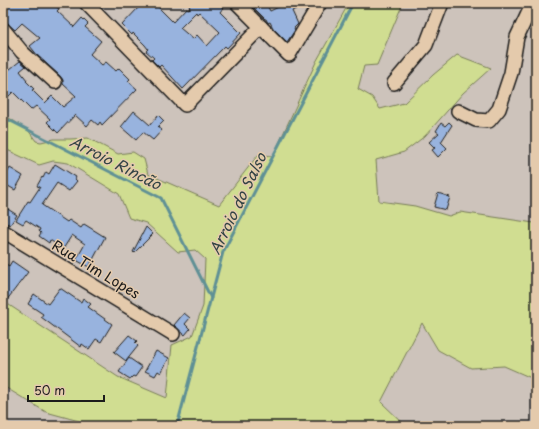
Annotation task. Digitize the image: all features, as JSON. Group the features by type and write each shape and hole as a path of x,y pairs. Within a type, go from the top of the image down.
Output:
{"street":[{"path":"86,3 185,105 261,27"},
{"path":"237,3 289,55 320,3"},
{"path":"394,83 426,45 442,3"},
{"path":"458,111 476,120 489,121 499,109 511,73 517,37 533,3"},
{"path":"3,29 22,52 55,82"},
{"name":"Rua Tim Lopes","path":"3,231 173,334"}],"green space":[{"path":"349,3 403,3 377,65 364,66 358,89 372,97 380,109 404,103 433,75 457,55 491,68 463,93 425,136 404,152 376,160 379,201 415,206 449,216 460,212 534,223 536,225 536,380 504,366 471,368 438,350 422,323 381,402 406,426 80,426 79,421 46,412 3,386 3,301 118,377 167,398 172,345 192,336 203,306 205,259 195,250 178,252 146,223 129,218 119,194 68,163 53,161 39,165 3,148 3,114 28,130 36,141 41,142 54,139 88,138 118,154 133,152 144,159 148,174 219,205 258,155 273,156 316,62"}],"building":[{"path":"10,3 52,3 59,9 57,11 74,27 82,18 88,24 85,27 101,41 90,54 102,65 106,62 116,71 119,68 130,79 128,81 137,89 102,125 100,122 98,125 92,120 87,126 75,115 58,133 47,122 50,119 36,106 31,110 13,92 3,102 3,78 6,75 5,73 20,61 26,66 20,71 27,80 26,81 34,89 32,90 45,103 52,96 63,107 76,96 63,84 63,80 60,76 38,56 30,46 40,38 22,23 15,30 3,19 3,10"},
{"path":"135,3 154,3 173,22 186,8 188,9 190,7 187,3 218,3 223,8 220,12 241,33 227,48 225,46 183,89 161,65 159,67 152,60 154,58 146,51 148,49 145,45 122,25 139,7","holes":["196,12 197,14 199,12 220,32 207,46 197,35 193,39 180,28"]},
{"path":"250,3 266,3 270,11 287,3 307,3 292,11 298,24 294,28 295,30 287,42 273,28 270,22 268,23"},
{"path":"134,111 150,125 158,115 164,121 158,127 162,130 153,140 143,132 136,140 121,127"},
{"path":"449,122 452,125 441,142 447,148 438,157 432,150 435,148 429,142 439,133 436,131 441,123 445,126"},
{"path":"55,164 76,177 75,179 77,181 69,191 57,183 42,205 67,222 69,220 81,228 84,224 105,237 89,267 76,260 85,244 72,235 63,249 50,240 49,243 39,236 41,233 39,231 40,229 26,220 23,224 16,220 28,201 30,202 40,187 37,186 42,177 43,178 46,172 49,174"},
{"path":"10,168 23,176 15,190 3,183 3,180"},
{"path":"438,193 450,197 446,210 434,207"},
{"path":"3,206 17,215 10,225 3,221"},
{"path":"146,227 153,234 134,253 133,252"},
{"path":"12,261 28,272 3,305 3,262 9,266"},
{"path":"60,288 81,302 83,298 91,304 88,307 112,324 101,342 96,339 89,349 82,344 81,347 41,317 43,314 28,304 34,294 48,304"},
{"path":"184,313 190,318 185,324 190,329 185,335 174,325"},
{"path":"129,335 137,341 135,343 138,346 126,361 114,352"},
{"path":"156,351 169,358 161,373 158,371 155,376 145,371"},
{"path":"129,358 142,367 135,377 133,376 130,379 119,372"}],"waterway":[{"name":"Arroio do Salso","path":"177,426 223,252 353,3"},
{"name":"Arroio Rincão","path":"3,117 161,198 211,298"}]}
